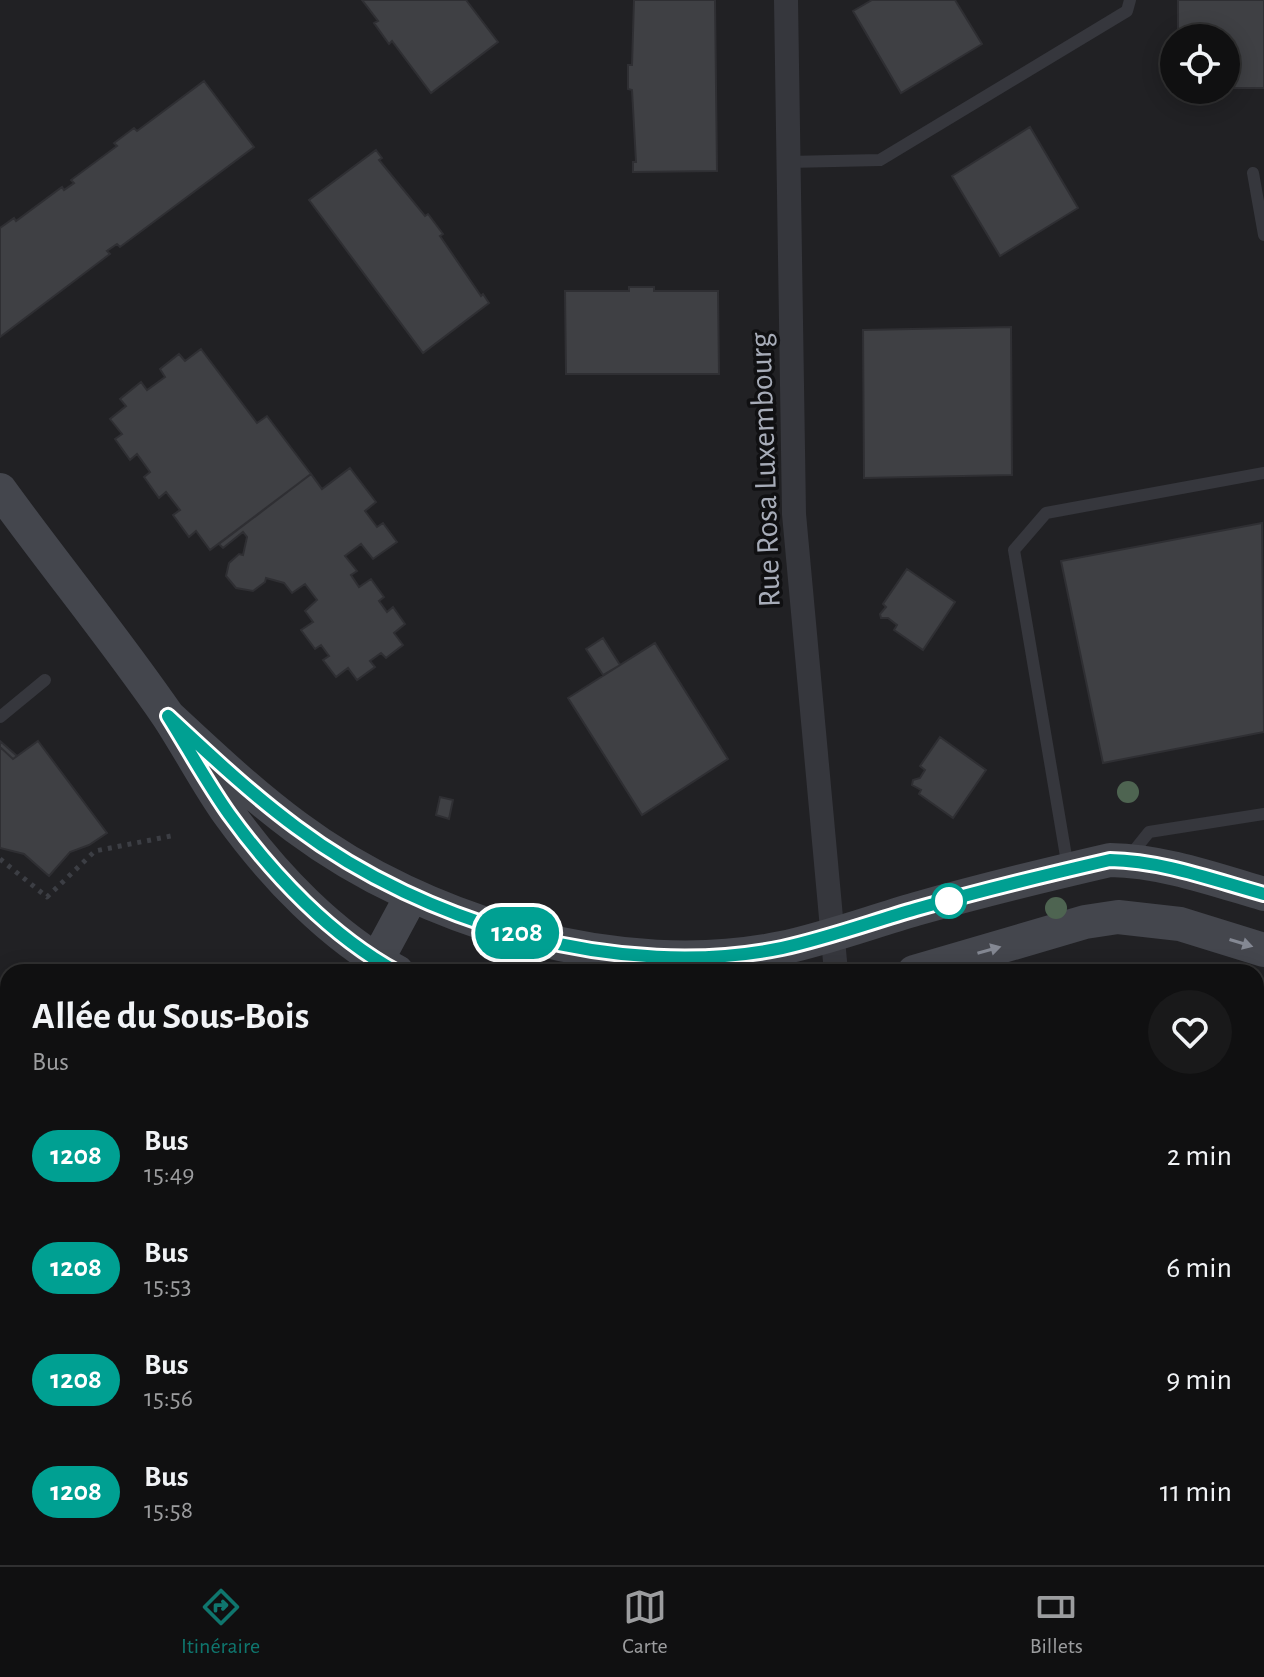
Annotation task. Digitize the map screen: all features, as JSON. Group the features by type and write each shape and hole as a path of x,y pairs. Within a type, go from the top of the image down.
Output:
{"street":[{"name":"Rue Rosa Luxembourg","path":"786,0 794,514 835,964"},
{"path":"0,490 168,716 229,814 320,916 381,964"},
{"path":"168,716 245,787 298,829 355,865 412,895 491,927 535,938 634,954 680,957 737,955 782,948 914,910 1110,860 1161,864 1264,894"},
{"path":"386,964 412,895"},
{"path":"941,964 1085,922 1118,917 1180,924 1264,950"}],"lane":[{"path":"788,162 880,160 1127,11 1130,0"},
{"path":"1253,173 1264,235"},
{"path":"1068,870 1014,550 1046,513 1264,473"},
{"path":"0,717 45,680"},
{"path":"1126,860 1149,832 1264,814"}],"path":[{"path":"0,859 47,897 95,851 171,836"}],"shaded area":[{"path":"0,0 1264,0 1264,964 0,964"}],"building":[{"path":"362,0 466,0 498,42 431,93 392,41 389,44 374,23 378,21"},
{"path":"634,0 715,0 717,171 633,172 633,162 636,162 628,65 632,65"},
{"path":"872,0 955,0 982,44 901,93 853,11"},
{"path":"1178,0 1264,0 1264,88 1240,88 1240,24 1178,24"},
{"path":"204,81 254,147 120,247 117,244 107,251 110,254 0,337 0,228 14,218 16,221 62,187 64,190 74,183 71,180 117,146 114,143 134,128 137,131"},
{"path":"1030,127 1078,208 1000,256 952,176"},
{"path":"376,150 382,158 379,160 443,234 440,236 489,303 423,353 309,200"},
{"path":"629,287 654,287 654,291 718,291 719,374 566,374 565,291 629,291"},
{"path":"1011,327 1012,475 864,478 863,330"},
{"path":"201,349 257,423 267,416 311,474 210,550 196,531 189,537 173,515 180,510 166,492 159,498 144,477 150,472 137,454 130,460 115,439 122,434 110,419 126,406 120,399 141,382 147,390 165,377 160,369 179,354 185,361"},
{"path":"350,468 376,502 365,511 377,527 383,523 397,542 373,559 361,544 345,556 357,571 351,575 359,587 371,579 384,597 379,601 387,612 393,607 405,624 394,633 403,645 386,658 381,653 370,661 375,667 357,680 348,668 336,677 323,660 329,656 321,645 315,649 301,630 313,622 305,611 317,600 305,584 292,593 284,583 266,578 253,591 236,588 226,576 229,563 239,554 243,555 247,537 243,532 223,548 219,544 311,474 322,489"},
{"path":"1262,523 1264,732 1103,763 1061,561"},
{"path":"907,569 955,602 923,650 894,630 897,625 888,618 881,618 880,614 886,607 883,604"},
{"path":"603,638 620,665 603,675 586,649"},
{"path":"655,643 728,759 642,815 568,698"},
{"path":"940,737 986,770 953,818 919,794 921,790 912,785 913,780 920,778 925,770 920,766"},
{"path":"0,741 17,756 13,759 0,747"},
{"path":"38,741 107,833 89,845 70,852 49,876 24,854 0,848 0,747 13,759"},
{"path":"440,797 453,800 449,819 436,815"}],"bus line":[{"name":"1208","path":"383,964 355,946 320,916 246,835 229,814 168,716 245,787 298,829 355,865 462,917 535,938 590,948 680,957 737,955 782,948 914,910 1110,860 1161,864 1264,894"}]}
